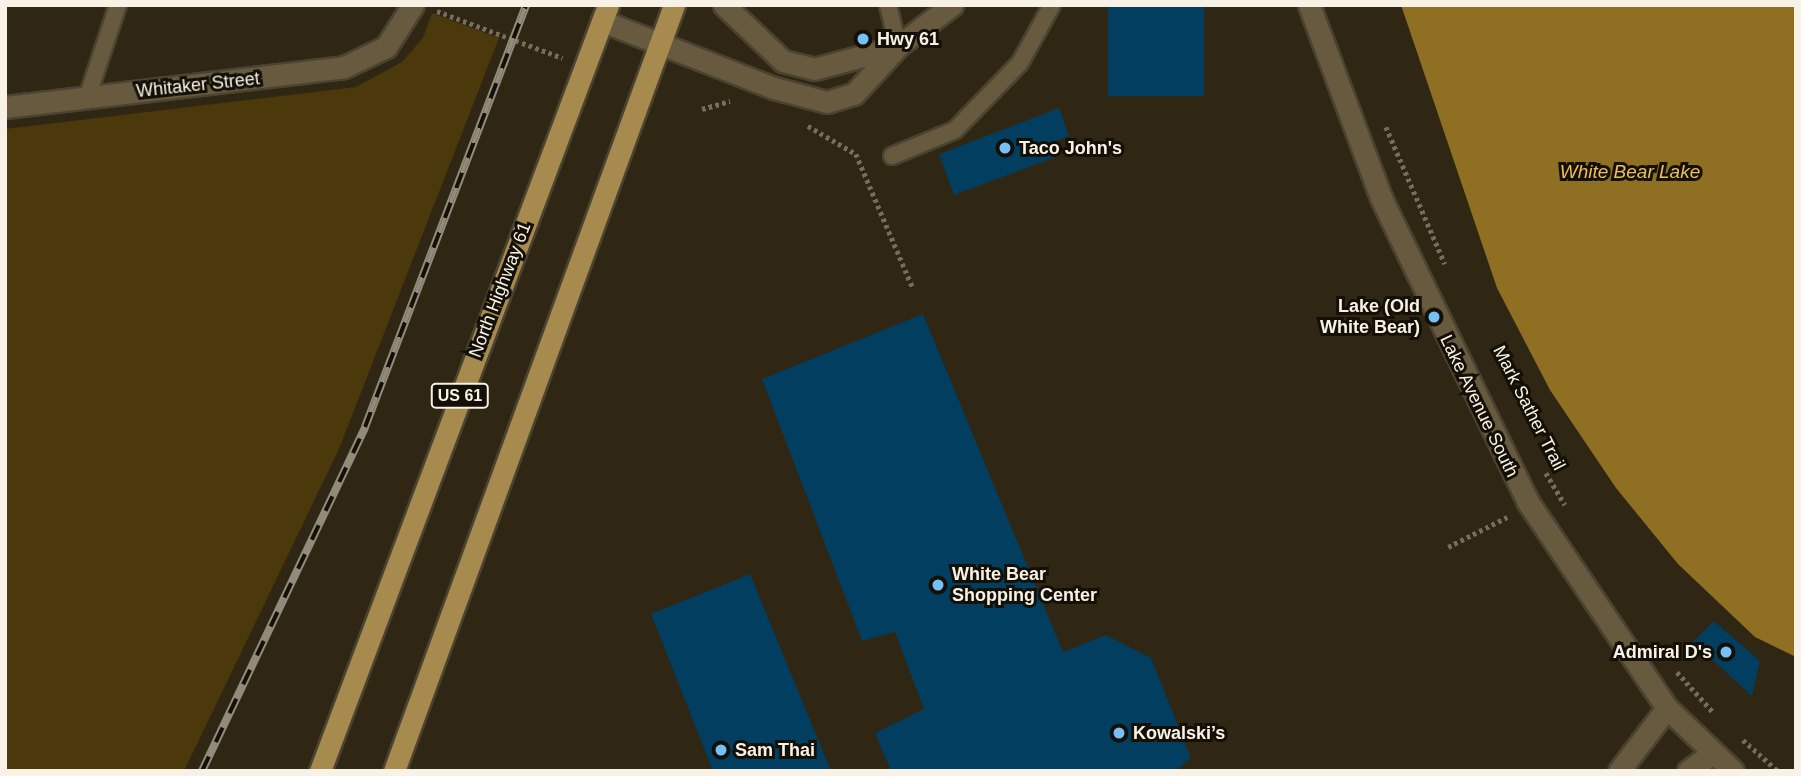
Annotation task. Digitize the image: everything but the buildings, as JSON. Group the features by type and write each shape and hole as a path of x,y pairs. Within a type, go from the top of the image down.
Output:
{"main road":[{"path":"394,771 674,5"},
{"name":"North Highway 61","path":"320,771 605,13"}],"street":[{"path":"724,5 783,61 814,69 898,46"},
{"path":"605,13 660,42 774,88 827,102 854,94 898,46 953,5"},
{"name":"Lake Avenue South","path":"1309,5 1381,198 1528,502 1667,708 1733,771"},
{"name":"Whitaker Street","path":"5,107 333,70 386,47 422,7"},
{"path":"1619,771 1667,708"},
{"path":"1688,771 1713,753"}],"lane":[{"path":"87,98 118,5"},
{"path":"888,5 898,46"},
{"path":"892,156 955,130 1020,63 1052,5"}],"path":[{"path":"422,7 563,58"},
{"path":"702,109 736,100"},
{"path":"1383,121 1449,272"},
{"path":"801,123 856,154 913,288"},
{"name":"Mark Sather Trail","path":"1542,466 1568,510"},
{"path":"1448,547 1554,487"},
{"path":"1672,666 1721,720"},
{"path":"1731,729 1779,771"}],"shaded area":[{"path":"432,13 499,38 339,449 184,771 5,771 5,129 356,87 402,62 423,38"}],"water":[{"name":"White Bear Lake","path":"1401,5 1796,5 1796,657 1755,637 1678,564 1616,488 1550,390 1497,288"}],"railway":[{"path":"202,771 365,427 526,5"}],"place":[{"name":"Hwy 61","path":"863,39"},
{"name":"Taco John's","path":"1005,148"},
{"name":"Lake (Old White Bear)","path":"1434,317"},
{"name":"White Bear Shopping Center","path":"938,585"},
{"name":"Admiral D's","path":"1726,652"},
{"name":"Kowalski’s","path":"1119,733"},
{"name":"Sam Thai","path":"721,750"}]}
